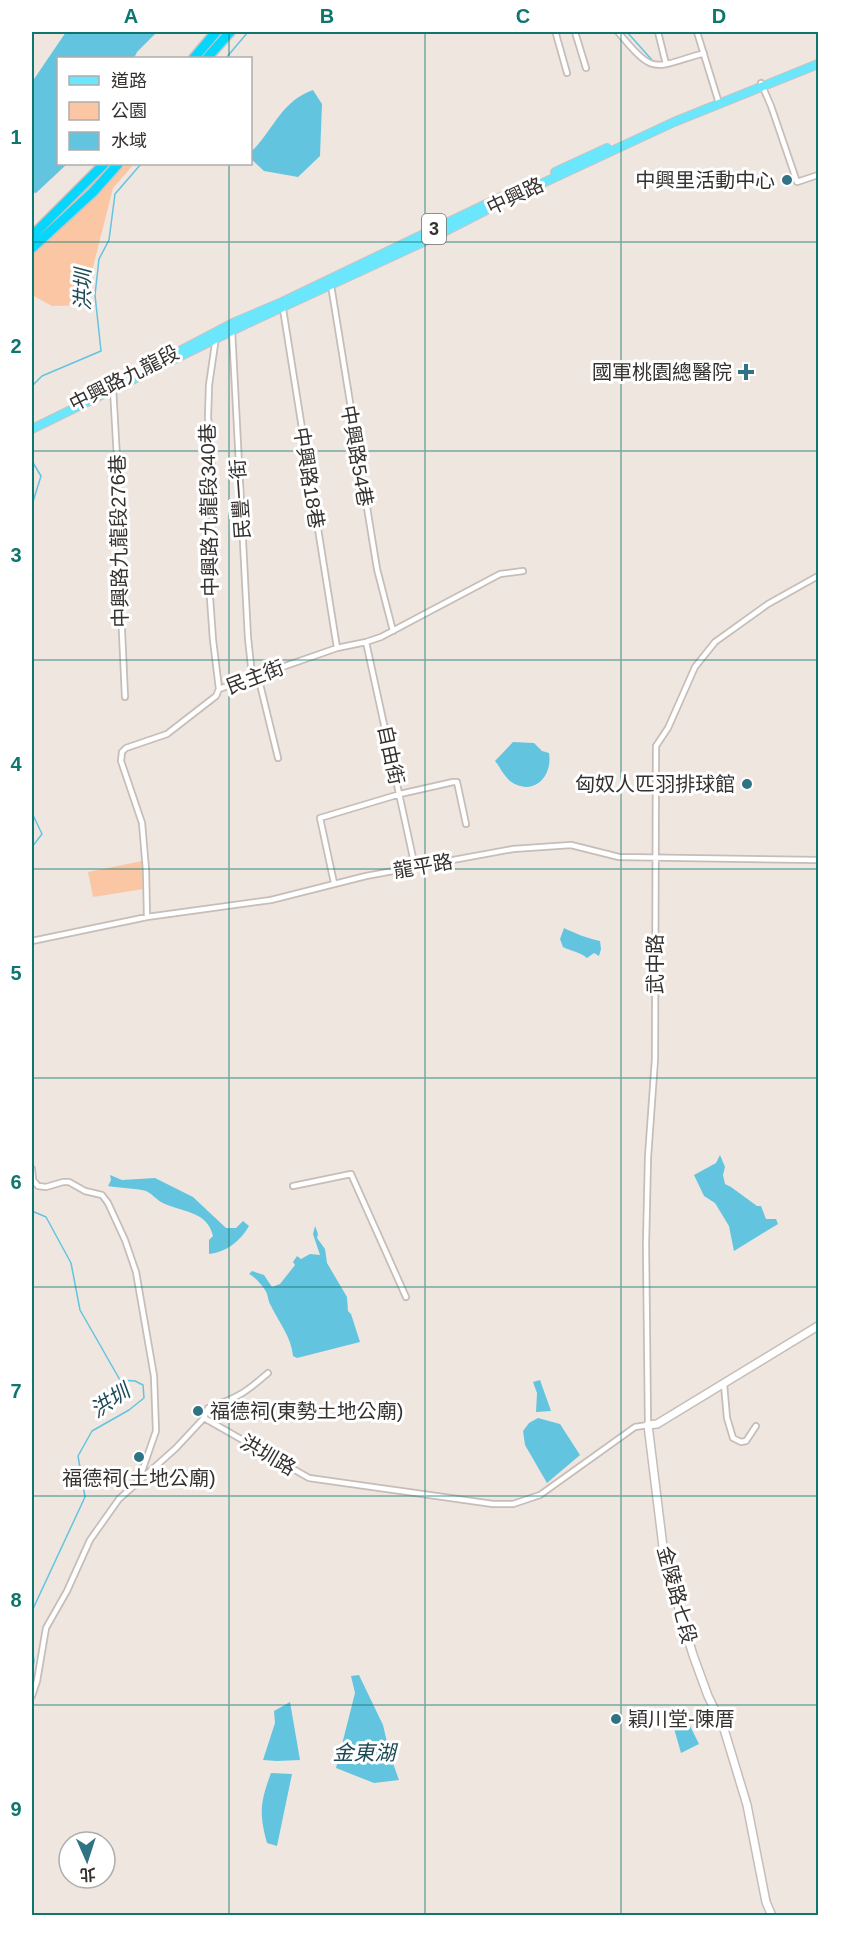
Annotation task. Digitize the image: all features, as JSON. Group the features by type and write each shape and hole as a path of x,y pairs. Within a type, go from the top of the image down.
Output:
{"highway":[{"path":"195,57 216,32"},
{"path":"208,57 230,32"},
{"path":"32,236 103,165"},
{"path":"32,248 93,192 117,165"}],"main road":[{"name":"中興路","path":"216,335 235,322 444,232 504,201 624,145 819,59"},
{"name":"中興路","path":"216,335 283,309 503,195 718,100 819,64"},
{"name":"中興路九龍段","path":"32,429 216,335"},
{"name":"中興路九龍段","path":"32,424 113,388"}],"street":[{"path":"575,32 586,68"},
{"path":"618,32 642,59 651,65 662,66 704,53"},
{"path":"658,32 666,64"},
{"path":"697,32 718,100"},
{"path":"556,34 567,73"},
{"path":"762,85 797,182 819,175"},
{"name":"中興路54巷","path":"330,283 376,569 393,631"},
{"name":"中興路18巷","path":"283,309 337,648"},
{"name":"民豐一街","path":"235,322 231,331 248,638 251,666 256,676 278,758"},
{"name":"中興路九龍段340巷","path":"216,335 209,385 208,417 213,482 210,598 219,689"},
{"name":"中興路九龍段276巷","path":"113,388 121,528 120,589 125,697"},
{"name":"民主街","path":"147,917 142,823 121,761 122,752 126,748 167,734 216,696 219,689 337,648 366,642 393,631 501,574 522,571"},
{"name":"武中路","path":"648,1425 646,1245 648,1157 655,1059 656,746 668,728 695,667 724,634 768,604 819,576"},
{"name":"自由街","path":"366,642 415,867"},
{"path":"334,884 320,818 400,794 457,782 466,824"},
{"name":"龍平路","path":"32,941 147,917 271,900 334,884 513,849 571,844 619,857 819,860"},
{"path":"32,1168 33,1180 38,1186 46,1187 69,1182 85,1191 102,1195 125,1240 136,1272 154,1376 156,1431 139,1480"},
{"path":"293,1186 351,1174 406,1297"},
{"path":"648,1425 657,1424 819,1326"},
{"path":"32,1696 46,1628 67,1591 90,1540 119,1499 176,1448 204,1418 208,1408 245,1393 268,1373"},
{"path":"724,1384 727,1418 733,1438 741,1442 746,1441 756,1426"},
{"name":"洪圳路","path":"204,1418 309,1478 493,1504 513,1504 540,1495 635,1427 648,1425"},
{"name":"金陵路七段","path":"648,1425 664,1563 693,1655 708,1696 724,1729 737,1771 747,1805 766,1902 772,1916"}],"green space":[{"path":"125,165 133,165 113,188 92,271 89,305 52,306 32,295 32,256"},
{"path":"142,861 144,889 93,897 88,872"}],"water":[{"path":"66,32 157,32 134,57 57,57 57,165 66,165 36,193 32,192 32,82"},
{"path":"313,90 322,104 320,156 298,177 264,171 252,160 252,151 285,109 302,95"},
{"path":"513,742 534,743 542,751 549,753 548,770 544,777 533,786 526,787 510,781 495,761"},
{"path":"564,928 600,941 599,956 594,953 587,958 563,947 560,939"},
{"path":"720,1155 725,1167 723,1175 725,1184 757,1206 761,1206 766,1219 776,1219 778,1224 734,1251 729,1226 715,1203 704,1196 694,1175 716,1163"},
{"path":"110,1175 122,1180 155,1178 193,1197 226,1228 236,1228 243,1221 249,1226 232,1245 209,1254 209,1240 213,1236 205,1221 193,1213 161,1202 146,1191 108,1186 111,1180"},
{"path":"315,1226 317,1238 325,1249 327,1263 347,1297 348,1311 360,1342 297,1358 293,1356 287,1335 266,1292 249,1274 252,1271 264,1275 272,1287 280,1284 295,1265 293,1262 297,1256 301,1259 310,1254 320,1255 313,1234"},
{"path":"540,1380 551,1411 536,1412 537,1393 533,1382"},
{"path":"538,1418 560,1424 580,1455 547,1483 525,1445 523,1431 529,1423"},
{"name":"金東湖","path":"359,1675 383,1725 399,1780 374,1783 336,1768 355,1693 351,1676"},
{"path":"290,1702 300,1760 263,1760 275,1723 274,1711"},
{"path":"686,1718 699,1744 681,1753 673,1725"},
{"path":"271,1773 292,1774 277,1846 267,1843 262,1816 263,1800"}],"waterway":[{"name":"洪圳","path":"227,57 248,32"},
{"path":"627,32 652,60"},
{"name":"洪圳","path":"32,386 42,376 101,351 95,295 99,259 109,240 115,194 140,165"},
{"name":"洪圳","path":"32,461 41,476 32,505"},
{"name":"洪圳","path":"32,813 42,834 32,847"},
{"name":"洪圳","path":"32,1211 46,1217 71,1263 80,1310 120,1380 135,1381 143,1385 144,1398 129,1410 92,1431 78,1456 85,1497 32,1611"},
{"name":"洪圳","path":"32,1646 34,1661 32,1674"}],"place":[{"name":"中興里活動中心","path":"787,180"},
{"name":"國軍桃園總醫院","path":"746,372"},
{"name":"匈奴人匹羽排球館","path":"747,784"},
{"name":"福德祠(東勢土地公廟)","path":"198,1411"},
{"name":"福德祠(土地公廟)","path":"139,1457"},
{"name":"穎川堂-陳厝","path":"616,1719"}]}
